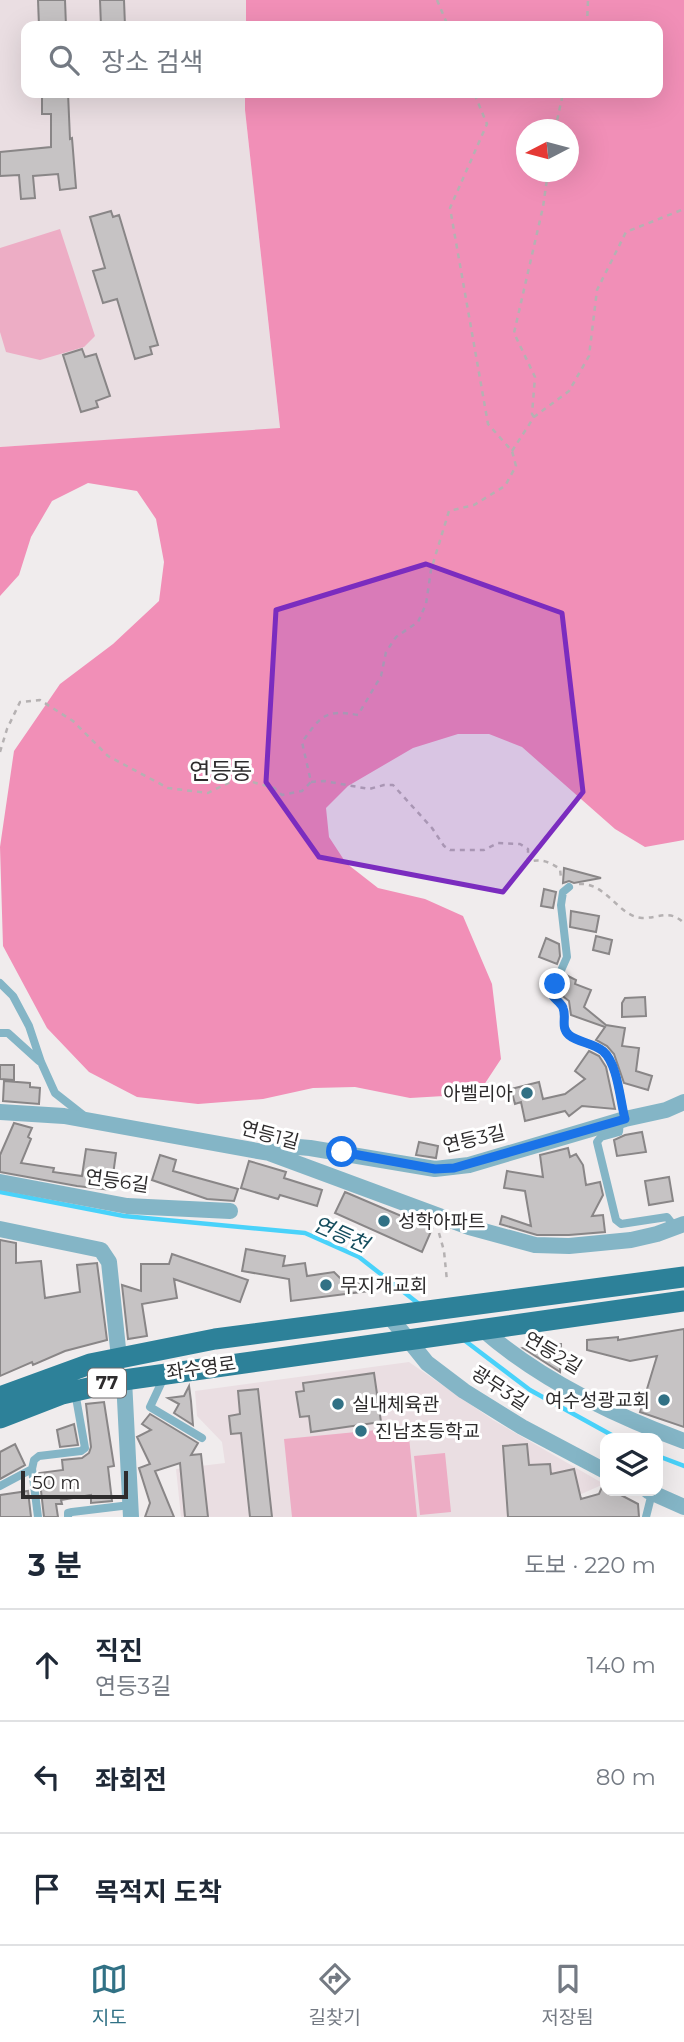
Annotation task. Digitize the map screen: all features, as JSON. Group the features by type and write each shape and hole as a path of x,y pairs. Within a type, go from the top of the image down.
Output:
{"main road":[{"name":"좌수영로","path":"0,1397 66,1372 215,1339 684,1277"},
{"path":"482,1329 684,1301"},
{"name":"좌수영로","path":"0,1418 75,1391 124,1380 482,1329"}],"street":[{"name":"연등3길","path":"269,1153 298,1147 310,1148 445,1169 469,1165 622,1120 666,1110 684,1102"},
{"name":"연등1길","path":"0,1112 64,1116 269,1153 469,1227 535,1244 569,1246 631,1240 680,1226"},
{"name":"연등6길","path":"0,1182 127,1206 230,1211"},
{"path":"0,1229 97,1248 104,1253 109,1262 120,1358"},
{"name":"광무3길","path":"390,1317 427,1363 464,1391 532,1433 600,1468"},
{"name":"연등2길","path":"482,1329 520,1359 558,1382 640,1423 684,1441"},
{"path":"124,1380 131,1511"},
{"path":"659,1496 684,1507"}],"lane":[{"path":"566,890 561,905 567,957 555,984 553,996 564,1010 564,1027 567,1033 574,1039 603,1051 615,1074 622,1120 619,1132 601,1137 597,1142 616,1220 621,1224 667,1217 680,1226"},
{"path":"0,982 13,996 29,1026 41,1062 58,1097 92,1121"},
{"path":"0,1033 8,1033 41,1062"},
{"path":"165,1373 150,1407 202,1438"},
{"path":"38,1517 32,1469 34,1460 39,1456 84,1449 75,1391"},
{"path":"0,1486 32,1469"},
{"path":"646,1517 649,1496"},
{"path":"68,1517 68,1513 72,1511 131,1511"}],"path":[{"path":"437,0 446,21"},
{"path":"587,21 588,0"},
{"path":"311,782 302,741 317,721 336,711 358,715 381,676 386,652 396,637 418,622 426,604 431,570 449,511 474,505 505,486 516,466 512,451 488,424 450,208 487,124 476,98"},
{"path":"557,119 562,98"},
{"path":"534,417 535,377 514,332 547,182"},
{"path":"512,451 534,417 569,391 589,356 597,290 626,232 684,209"},
{"path":"0,751 20,702 40,700 73,721 108,756 167,788 208,793 238,778 274,788 282,795 302,790 311,782 324,781 369,789 393,785 450,850 484,850 498,843 520,844 528,849 528,862 535,859 551,863 560,869 566,890 583,883 600,890 628,914 640,918 672,915 684,923"},
{"path":"437,1228 443,1245 447,1281"}],"highlighted area":[{"path":"426,564 562,613 583,792 503,892 319,857 266,782 276,610"}],"shaded area":[{"path":"0,0 246,0 246,21 21,21 21,98 245,98 280,429 0,447"},
{"path":"246,0 684,0 684,840 645,847 615,829 522,747 489,734 458,734 413,748 348,786 326,808 329,837 346,863 378,888 425,899 463,916 492,984 501,1059 478,1094 410,1098 355,1087 313,1088 263,1099 198,1104 137,1097 89,1072 47,1028 3,946 0,847 14,751 60,684 113,644 159,601 164,562 156,519 137,491 88,483 52,501 31,537 19,575 0,596 0,447 280,428 245,98 663,98 663,21 246,21"},
{"path":"60,229 95,336 84,347 40,360 6,352 0,332 0,248"},
{"name":"진남초등학교","path":"409,1362 493,1420 600,1482 600,1486 545,1510 542,1517 181,1517 176,1469 225,1463 222,1442 197,1416 195,1391"},
{"path":"408,1427 417,1517 292,1517 284,1439"},
{"path":"445,1453 451,1512 420,1515 414,1456"}],"building":[{"path":"38,0 65,0 66,21 39,21"},
{"path":"100,0 124,0 125,21 101,21"},
{"path":"42,98 68,98 76,188 60,190 58,174 33,176 35,198 21,199 19,175 0,176 0,152 51,147 51,114 42,114"},
{"path":"111,211 113,217 119,215 158,345 150,347 152,354 135,359 117,299 103,303 93,271 105,268 90,217"},
{"path":"82,349 85,357 96,354 110,396 96,401 98,407 81,412 63,355"},
{"path":"564,868 601,878 563,883"},
{"path":"544,889 556,892 553,908 541,906"},
{"path":"571,911 599,916 596,932 570,927"},
{"path":"596,936 612,940 609,954 593,950"},
{"path":"546,938 559,944 560,956 557,964 539,957"},
{"path":"566,975 576,980 575,984 591,990 584,1007 606,1025 625,1028 622,1046 639,1048 636,1071 652,1076 648,1090 624,1083 614,1054 596,1040 605,1027 571,1015 569,1001 560,994"},
{"path":"645,997 646,1016 622,1017 622,1003 625,998"},
{"path":"589,1051 599,1056 606,1067 615,1109 582,1106 569,1116 565,1111 525,1121 521,1102 515,1104 511,1089 539,1082 543,1099 565,1094 585,1079 575,1071"},
{"path":"0,1065 14,1065 14,1080 0,1079"},
{"path":"4,1081 30,1083 30,1087 40,1088 39,1104 3,1101"},
{"path":"14,1123 32,1128 28,1137 31,1139 21,1163 54,1168 53,1172 82,1176 86,1149 116,1153 111,1190 0,1172 0,1155"},
{"path":"642,1132 646,1152 617,1156 614,1140"},
{"path":"419,1142 438,1146 436,1158 416,1155"},
{"path":"568,1148 570,1157 576,1154 583,1165 586,1185 600,1182 603,1195 592,1216 603,1215 605,1232 537,1235 500,1224 502,1216 531,1226 525,1191 504,1188 507,1171 543,1177 540,1155"},
{"path":"160,1155 176,1160 173,1171 238,1189 234,1201 207,1199 152,1180"},
{"path":"249,1161 286,1172 284,1178 322,1190 317,1206 280,1195 278,1199 241,1188"},
{"path":"669,1177 673,1201 649,1205 645,1181"},
{"name":"성학아파트","path":"345,1192 432,1229 422,1252 335,1213"},
{"path":"0,1240 16,1243 16,1263 41,1261 45,1298 80,1292 77,1265 97,1263 107,1340 65,1351 33,1365 32,1362 0,1376"},
{"path":"246,1249 285,1256 283,1266 305,1263 307,1276 334,1272 344,1282 355,1281 369,1291 291,1301 289,1279 242,1271"},
{"path":"172,1254 248,1280 240,1302 174,1279 177,1298 142,1304 147,1336 128,1339 122,1285 141,1291 141,1264 169,1264"},
{"path":"684,1329 684,1427 640,1412 657,1356 630,1361 587,1350 587,1340 618,1337 618,1340"},
{"path":"561,1344 560,1372 523,1348 536,1346"},
{"name":"실내체육관","path":"374,1373 381,1422 311,1432 309,1416 300,1417 296,1392 304,1391 303,1383"},
{"path":"189,1386 193,1425 174,1413 179,1404 168,1398 184,1396"},
{"path":"258,1389 272,1517 250,1517 241,1433 231,1434 229,1416 240,1414 238,1391"},
{"path":"104,1402 114,1466 108,1467 112,1501 91,1503 91,1495 61,1500 62,1504 56,1504 58,1517 44,1517 39,1473 63,1470 62,1460 82,1458 89,1453 91,1447 86,1404"},
{"path":"150,1414 198,1443 191,1455 201,1454 208,1517 185,1517 180,1463 155,1471 174,1517 145,1517 150,1503 139,1468 150,1464 137,1437 151,1430 142,1424"},
{"path":"74,1424 78,1445 60,1447 57,1430"},
{"path":"15,1444 25,1465 0,1479 0,1452"},
{"path":"527,1444 529,1465 550,1464 551,1474 574,1469 581,1499 600,1492 600,1496 623,1496 638,1504 639,1517 508,1517 503,1446"},
{"path":"28,1491 31,1517 0,1517 0,1495"}],"waterway":[{"name":"연등천","path":"0,1192 124,1216 305,1233 359,1257 419,1304"},
{"name":"연등천","path":"464,1340 530,1390 608,1433"},
{"name":"연등천","path":"663,1458 684,1466"}],"place":[{"name":"아벨리아","path":"527,1093"},
{"name":"성학아파트","path":"384,1221"},
{"name":"무지개교회","path":"326,1285"},
{"name":"여수성광교회","path":"664,1400"},
{"name":"실내체육관","path":"338,1404"},
{"name":"진남초등학교","path":"361,1431"}],"district":[{"name":"연등동","path":"221,771"}],"route":[{"path":"342,1152 435,1169 454,1168 625,1119 615,1074 607,1056 603,1051 574,1039 567,1033 564,1027 564,1010 553,996 555,984"}]}
